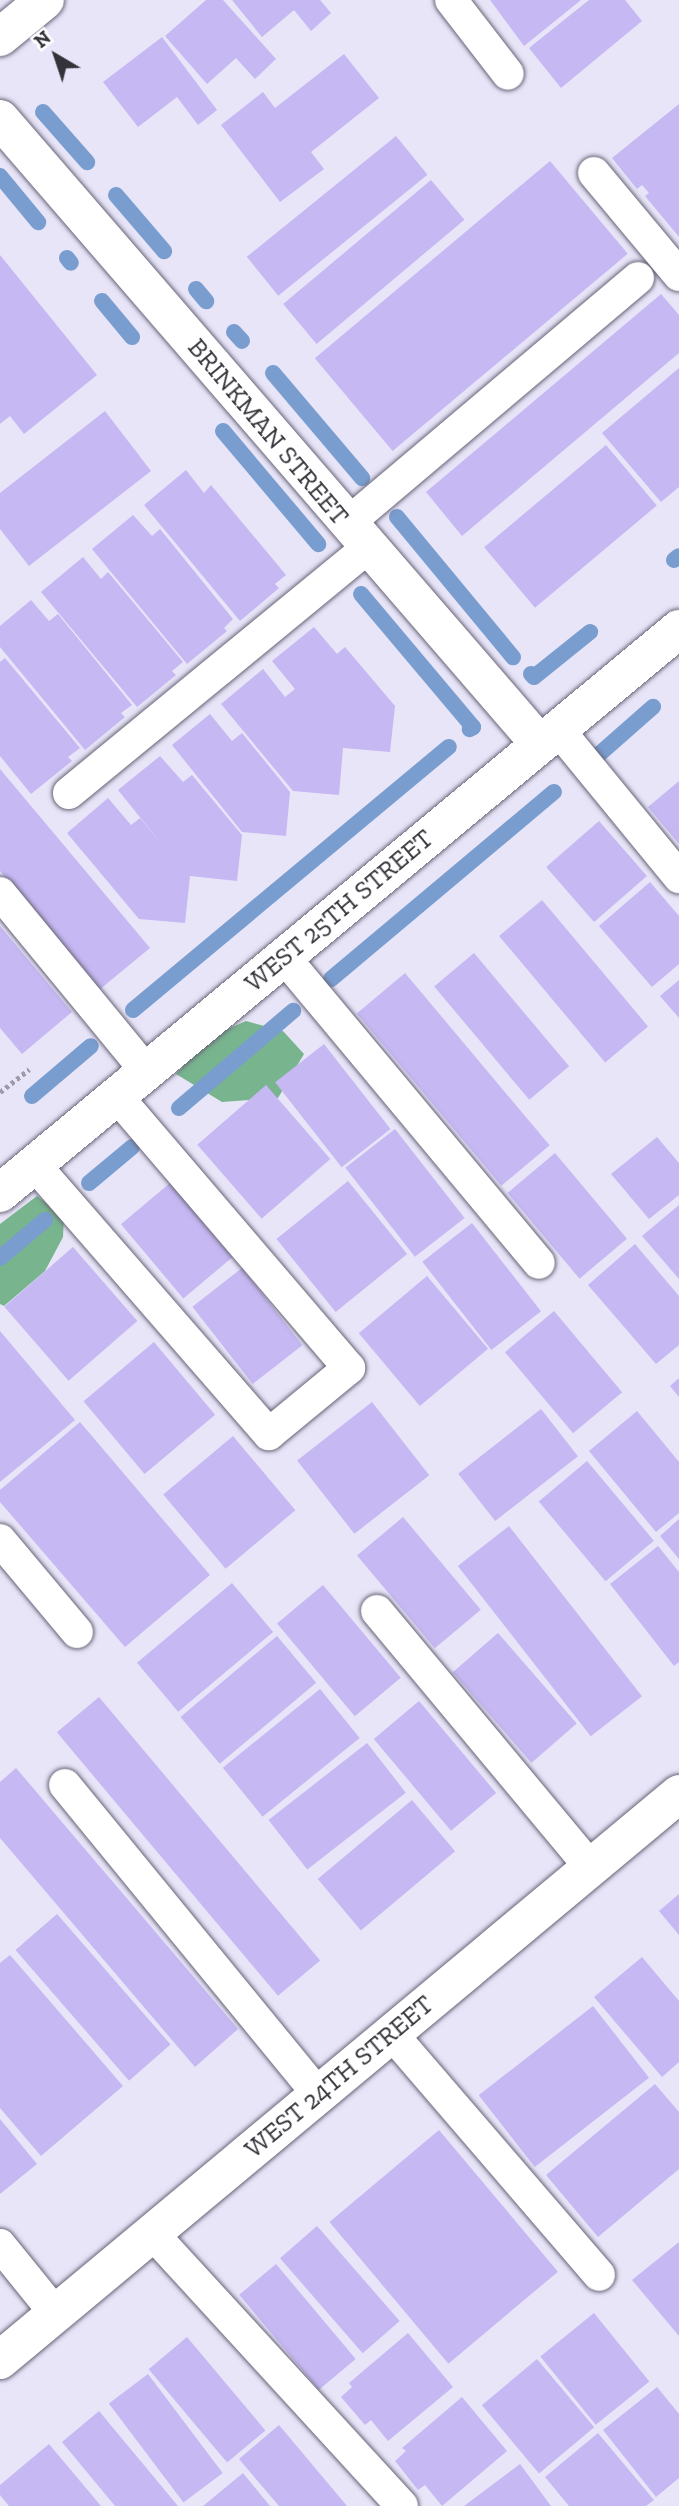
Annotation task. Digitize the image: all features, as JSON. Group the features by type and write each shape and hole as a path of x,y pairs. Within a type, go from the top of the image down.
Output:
{"street":[{"path":"0,37 45,0"},
{"name":"BRINKMAN STREET","path":"0,120 357,536 548,736"},
{"name":"WEST 25TH STREET","path":"0,1193 118,1098 679,629"},
{"name":"WEST 24TH STREET","path":"0,2360 679,1794"}],"lane":[{"path":"451,0 508,74"},
{"path":"594,173 679,275"},
{"path":"69,793 357,536 638,278"},
{"path":"548,736 679,877"},
{"path":"0,893 148,1072"},
{"path":"284,957 539,1263"},
{"path":"34,1164 269,1434 349,1368 118,1098"},
{"path":"0,1540 77,1632"},
{"path":"377,1611 591,1867"},
{"path":"65,1785 318,2094"},
{"path":"391,2034 599,2275"},
{"path":"152,2233 402,2506"},
{"path":"0,2245 55,2314"}],"path":[{"path":"0,1092 29,1069"}],"green space":[{"path":"246,1021 283,1031 304,1054 278,1098 222,1102 176,1074 210,1037"},
{"path":"37,1196 64,1217 63,1237 45,1271 4,1306 0,1304 0,1224"}],"building":[{"path":"206,0 223,0 276,59 255,79 236,58 207,84 165,36"},
{"path":"232,0 320,0 331,13 311,31 294,10 262,37"},
{"path":"490,0 581,0 524,46"},
{"path":"589,0 625,0 642,21 561,88 529,48"},
{"path":"162,37 217,110 198,125 177,97 138,127 103,82"},
{"path":"344,54 379,98 311,152 324,169 280,202 221,125 263,92 275,108"},
{"path":"679,104 679,237 645,196 649,193 642,185 637,189 612,158"},
{"path":"396,136 427,175 278,296 247,257"},
{"path":"550,161 628,254 393,451 315,358"},
{"path":"431,180 464,220 317,344 283,304"},
{"path":"0,255 97,375 24,434 10,416 0,424"},
{"path":"661,294 679,315 679,353 462,536 426,492"},
{"path":"679,368 679,487 661,502 602,433"},
{"path":"105,411 151,471 29,566 0,529 0,493"},
{"path":"606,445 657,506 535,608 484,547"},
{"path":"186,470 204,493 211,485 286,575 275,584 279,588 240,621 144,505"},
{"path":"133,515 152,536 160,529 233,619 224,628 227,631 187,664 92,549"},
{"path":"83,557 101,579 108,572 183,662 172,671 176,675 137,707 41,592"},
{"path":"31,600 49,621 58,614 132,705 121,713 125,717 85,750 0,647 0,626"},
{"path":"314,627 337,654 345,647 395,706 390,752 343,748 339,795 293,791 221,704 263,669 285,697 295,689 272,661"},
{"path":"5,658 80,748 68,757 72,761 31,794 0,756 0,662"},
{"path":"210,714 232,741 242,733 290,792 286,836 242,832 172,745"},
{"path":"160,756 183,782 192,775 242,835 237,881 190,876 185,923 139,919 67,833 108,798 131,825 140,818 164,847 118,790"},
{"path":"0,769 150,948 99,990 0,871"},
{"path":"679,781 679,844 648,807"},
{"path":"599,821 647,876 594,922 546,867"},
{"path":"650,882 679,916 679,964 652,987 599,926"},
{"path":"542,900 648,1026 605,1062 499,936"},
{"path":"0,926 72,1012 22,1054 0,1028"},
{"path":"474,953 569,1066 529,1100 434,986"},
{"path":"405,973 550,1145 501,1186 357,1013"},
{"path":"679,980 679,1018 660,996"},
{"path":"324,1044 390,1129 342,1167 275,1082"},
{"path":"266,1085 330,1159 262,1219 197,1145"},
{"path":"395,1129 465,1218 415,1257 345,1168"},
{"path":"657,1137 679,1163 679,1195 649,1219 611,1174"},
{"path":"555,1153 627,1239 579,1279 508,1193"},
{"path":"348,1181 407,1254 336,1312 277,1239"},
{"path":"170,1183 232,1257 183,1298 121,1224"},
{"path":"679,1205 679,1279 642,1236"},
{"path":"472,1223 541,1311 491,1350 422,1262"},
{"path":"635,1244 679,1296 679,1345 656,1364 588,1285"},
{"path":"73,1247 137,1321 69,1381 4,1307"},
{"path":"242,1268 302,1345 253,1384 192,1307"},
{"path":"427,1276 488,1349 420,1406 359,1333"},
{"path":"554,1311 622,1392 573,1433 505,1352"},
{"path":"0,1331 75,1420 0,1482"},
{"path":"154,1342 215,1415 145,1474 84,1401"},
{"path":"679,1378 679,1397 670,1386"},
{"path":"372,1402 429,1475 354,1534 297,1460"},
{"path":"541,1409 578,1456 495,1521 458,1474"},
{"path":"637,1411 679,1462 679,1513 656,1532 589,1451"},
{"path":"80,1422 210,1575 125,1647 0,1502 0,1490"},
{"path":"233,1436 295,1510 226,1569 163,1494"},
{"path":"587,1461 654,1541 606,1581 539,1501"},
{"path":"403,1517 481,1610 435,1648 357,1556"},
{"path":"679,1519 679,1559 660,1536"},
{"path":"509,1526 642,1696 591,1736 458,1566"},
{"path":"658,1546 679,1572 679,1662 674,1666 610,1584"},
{"path":"232,1583 273,1632 178,1712 137,1663"},
{"path":"323,1585 401,1678 355,1716 277,1624"},
{"path":"498,1633 577,1724 531,1763 453,1672"},
{"path":"277,1636 316,1683 220,1764 180,1717"},
{"path":"320,1689 360,1738 263,1817 223,1768"},
{"path":"99,1697 320,1961 278,1996 57,1732"},
{"path":"419,1701 496,1793 451,1831 374,1739"},
{"path":"367,1743 406,1793 307,1870 268,1820"},
{"path":"16,1768 238,2029 195,2067 0,1838 0,1782"},
{"path":"412,1800 455,1851 361,1930 318,1879"},
{"path":"679,1894 679,1935 659,1911"},
{"path":"57,1914 170,2045 129,2081 15,1950"},
{"path":"10,1955 123,2086 41,2156 0,2108 0,1963"},
{"path":"642,1957 679,2001 679,2062 662,2077 594,1997"},
{"path":"593,2006 649,2078 535,2167 479,2095"},
{"path":"655,2084 679,2112 679,2169 598,2237 546,2175"},
{"path":"0,2119 37,2164 0,2194"},
{"path":"439,2130 558,2272 448,2364 329,2222"},
{"path":"317,2226 400,2321 363,2353 280,2258"},
{"path":"679,2242 679,2336 632,2280"},
{"path":"276,2264 356,2359 319,2390 239,2295"},
{"path":"594,2313 649,2381 596,2425 540,2356"},
{"path":"408,2333 453,2387 388,2441 371,2420 365,2425 341,2397 352,2387 349,2383"},
{"path":"187,2337 265,2430 227,2463 149,2369"},
{"path":"537,2359 594,2427 539,2473 482,2405"},
{"path":"148,2374 223,2473 183,2503 109,2403"},
{"path":"657,2387 679,2414 679,2478 656,2497 603,2430"},
{"path":"462,2397 507,2451 442,2506 425,2485 418,2490 395,2461 406,2451 402,2448"},
{"path":"99,2411 178,2506 115,2506 62,2442"},
{"path":"279,2425 347,2506 279,2506 239,2459"},
{"path":"598,2433 654,2500 646,2506 569,2506 545,2477"},
{"path":"49,2444 101,2506 9,2506 0,2495 0,2485"},
{"path":"520,2464 551,2506 464,2506"},
{"path":"243,2473 270,2506 203,2506"}],"waterway":[{"path":"43,112 87,162"},
{"path":"0,176 38,222"},
{"path":"116,195 164,251"},
{"path":"67,258 71,263"},
{"path":"196,289 206,301"},
{"path":"102,301 132,337"},
{"path":"234,332 242,341"},
{"path":"273,373 362,478"},
{"path":"223,431 318,544"},
{"path":"397,517 513,657"},
{"path":"674,560 679,556"},
{"path":"361,594 473,727 470,729"},
{"path":"531,674 534,677 590,632"},
{"path":"596,757 653,707"},
{"path":"133,1010 449,747"},
{"path":"331,979 554,792"},
{"path":"179,1108 293,1011"},
{"path":"32,1096 91,1046"},
{"path":"89,1183 132,1147"},
{"path":"0,1258 45,1220"}]}
